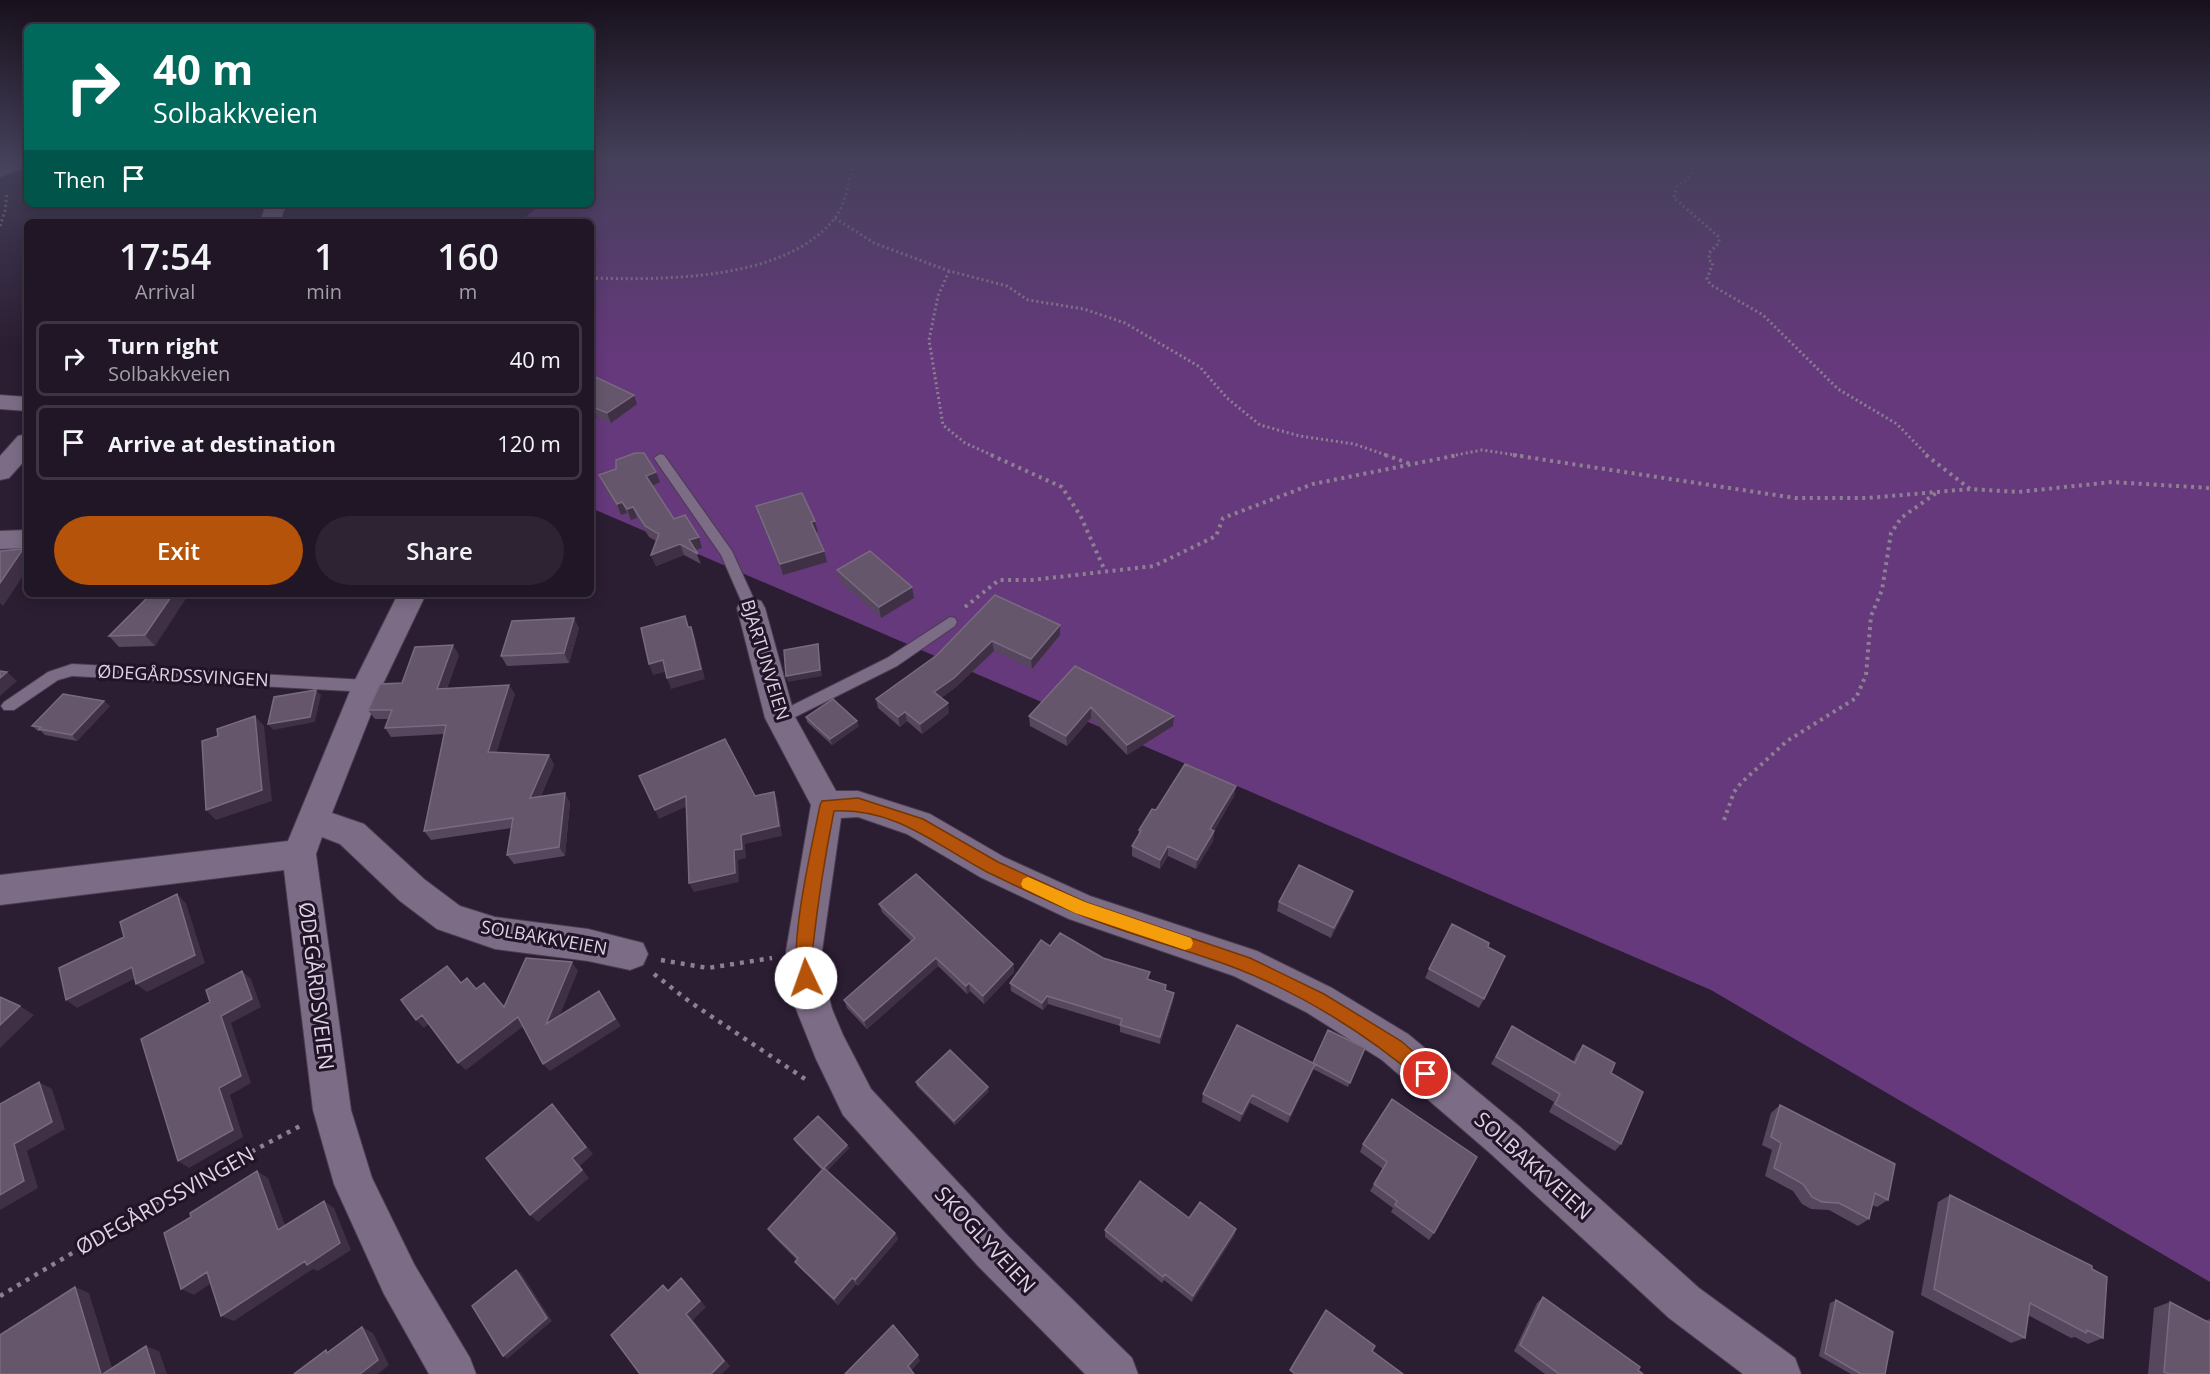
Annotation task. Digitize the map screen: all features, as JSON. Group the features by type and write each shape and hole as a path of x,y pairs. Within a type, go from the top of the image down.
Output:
{"street":[{"path":"0,402 24,404"},
{"path":"0,472 24,445"},
{"path":"0,540 24,538"},
{"name":"ØDEGÅRDSVEIEN","path":"411,597 367,686 299,854 332,1110 354,1184 399,1279 454,1374"},
{"name":"BJARTUNVEIEN","path":"751,608 780,718 827,805"},
{"name":"SOLBAKKVEIEN","path":"827,805 858,804 918,824 992,867 1081,908 1244,963 1318,1000 1395,1047 1505,1140 1684,1303 1779,1374"},
{"path":"827,805 804,951 806,978 814,1009 829,1046 857,1102"},
{"name":"SOLBAKKVEIEN","path":"312,820 352,834 412,890 449,918 495,933 588,945 630,954"},
{"path":"0,890 299,854"},
{"name":"SKOGLYVEIEN","path":"857,1102 993,1251 1116,1374"}],"lane":[{"name":"BJARTUNVEIEN","path":"660,458 727,554 751,608"},
{"path":"780,718 892,662 950,622"},
{"name":"ØDEGÅRDSSVINGEN","path":"9,706 53,676 72,670 367,686"}],"path":[{"path":"594,278 629,280 708,274 773,259 807,244 831,222"},
{"path":"841,222 874,243 949,271 1007,286 1028,300 1084,309 1125,323 1200,367 1227,398 1260,425 1300,436 1354,444 1412,465"},
{"path":"1704,222 1719,237 1719,243 1709,253 1709,260 1713,263 1707,279 1711,285 1763,315 1838,388 1897,424 1924,453 1970,489"},
{"path":"949,271 938,296 929,340 943,425 965,443 1062,488 1081,517 1105,572"},
{"path":"950,622 977,596 999,580 1032,580 1154,566 1216,536 1223,518 1313,484 1482,450 1795,498 1868,498 1970,489 2018,492 2112,482 2210,489"},
{"path":"1724,820 1734,792 1741,783 1787,741 1856,698 1866,675 1871,616 1882,590 1891,533 1901,518 1937,492"},
{"path":"630,954 708,968 804,951"},
{"path":"630,954 690,1002 818,1088 857,1102"},
{"name":"ØDEGÅRDSSVINGEN","path":"0,1296 176,1192 332,1110"}],"shaded area":[{"path":"594,222 2210,222 2210,1282 1711,990 594,509"}],"building":[{"path":"594,376 634,395 607,413 594,407"},
{"path":"635,453 644,453 656,472 646,476 674,519 685,515 699,537 689,540 698,554 680,544 651,555 659,534 645,526 633,507 627,509 622,502 617,504 599,475 616,469 616,460"},
{"path":"802,493 815,521 811,522 824,551 780,564 756,506"},
{"path":"23,549 0,583 0,551"},
{"path":"870,551 912,587 879,607 837,570"},
{"path":"995,595 1060,625 1031,659 992,641 954,678 934,692 948,703 920,724 905,712 898,717 876,699 937,655"},
{"path":"148,597 171,597 145,635 109,636"},
{"path":"685,616 688,627 691,627 701,669 667,678 663,660 649,664 641,628"},
{"path":"574,618 564,653 501,656 512,621"},
{"path":"818,644 820,670 786,676 784,650"},
{"path":"453,645 437,689 509,685 488,752 549,755 530,798 565,793 559,847 507,855 513,818 424,831 446,725 385,728 392,710 368,710 380,684 402,683 415,647"},
{"path":"1075,666 1174,716 1127,745 1091,707 1066,736 1029,716"},
{"path":"0,671 7,672 0,678"},
{"path":"316,690 310,717 268,724 274,697"},
{"path":"63,694 104,701 72,735 32,726"},
{"path":"833,699 857,721 830,739 806,717"},
{"path":"255,716 262,790 206,810 202,741 218,736 217,729"},
{"path":"725,739 755,796 774,792 779,826 741,835 742,849 734,850 735,873 689,883 686,796 655,810 639,776"},
{"path":"1185,764 1236,786 1210,829 1214,831 1197,860 1168,846 1160,860 1132,846 1152,809 1156,810"},
{"path":"1299,865 1353,891 1334,928 1279,902"},
{"path":"916,874 1013,964 983,996 969,983 966,986 936,958 864,1021 844,1000 915,938 879,904"},
{"path":"177,894 195,955 136,984 132,967 66,1000 59,968 124,937 120,922"},
{"path":"1452,924 1489,943 1488,947 1505,956 1484,999 1429,969"},
{"path":"1060,933 1103,958 1150,972 1147,979 1166,985 1165,990 1174,993 1160,1037 1120,1025 1122,1019 1047,996 1042,1003 1010,983 1041,940 1050,946"},
{"path":"526,958 572,962 546,1024 599,991 615,1019 543,1064 518,1017 458,1063 422,1015 416,1020 401,1000 447,966 461,983 467,978 476,989 484,983 504,1007"},
{"path":"242,971 252,999 221,1016 241,1076 219,1088 233,1130 178,1161 141,1039 210,1002 206,990"},
{"path":"0,997 20,1006 0,1025"},
{"path":"1237,1025 1315,1064 1290,1115 1252,1095 1242,1114 1203,1094"},
{"path":"1512,1026 1575,1063 1583,1045 1615,1063 1611,1073 1643,1092 1621,1144 1555,1104 1560,1094 1496,1057"},
{"path":"1328,1030 1365,1048 1350,1083 1313,1063"},
{"path":"950,1050 988,1087 954,1121 916,1082"},
{"path":"39,1082 52,1122 14,1144 24,1181 0,1195 0,1104"},
{"path":"1392,1099 1477,1157 1434,1233 1395,1205 1397,1201 1374,1184 1387,1162 1363,1144"},
{"path":"552,1104 586,1147 572,1158 582,1170 530,1215 486,1158"},
{"path":"1780,1105 1895,1164 1888,1200 1875,1193 1869,1219 1839,1203 1822,1202 1812,1197 1803,1184 1774,1168 1781,1143 1771,1137"},
{"path":"818,1116 847,1145 823,1169 794,1139"},
{"path":"824,1168 895,1233 855,1280 852,1278 834,1299 795,1262 798,1258 768,1229"},
{"path":"257,1171 278,1230 324,1201 340,1243 307,1265 305,1261 221,1316 207,1272 181,1289 164,1233 191,1217 190,1213"},
{"path":"1140,1181 1189,1218 1200,1202 1236,1229 1193,1296 1165,1274 1163,1277 1105,1230"},
{"path":"1950,1195 2092,1266 2092,1269 2107,1277 2103,1338 2087,1330 2086,1333 2030,1303 2025,1338 1934,1289"},
{"path":"516,1270 547,1318 503,1356 472,1306"},
{"path":"681,1278 700,1301 686,1314 724,1361 711,1374 640,1374 611,1335 663,1285 668,1291"},
{"path":"75,1287 101,1374 0,1374 0,1335"},
{"path":"1543,1297 1640,1367 1638,1370 1643,1374 1559,1374 1520,1345"},
{"path":"1836,1300 1893,1332 1885,1374 1861,1374 1825,1353"},
{"path":"2170,1302 2210,1323 2210,1374 2164,1372"},
{"path":"1326,1310 1375,1346 1372,1351 1403,1374 1295,1374 1290,1370"},
{"path":"893,1325 918,1355 908,1366 914,1374 845,1374"},
{"path":"362,1327 378,1360 360,1374 294,1374 326,1350 327,1353"},
{"path":"146,1346 155,1374 103,1374"}],"slow traffic":[{"path":"1028,884 1081,908 1185,943"}],"route":[{"path":"806,978 804,951 827,805 858,804 918,824 992,867 1081,908 1244,963 1318,1000 1395,1047 1426,1074"}]}
